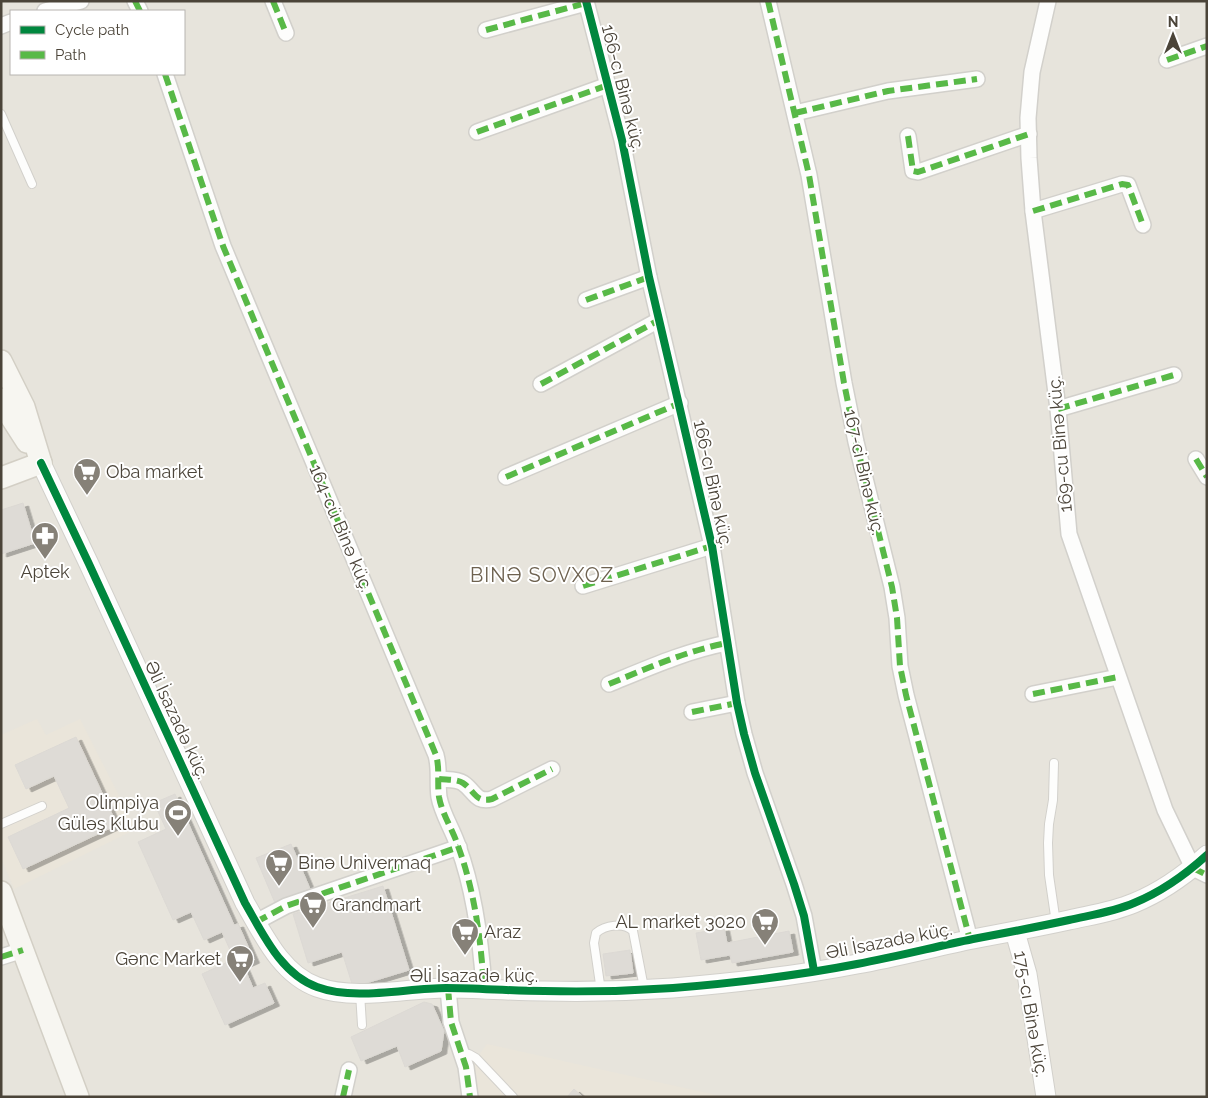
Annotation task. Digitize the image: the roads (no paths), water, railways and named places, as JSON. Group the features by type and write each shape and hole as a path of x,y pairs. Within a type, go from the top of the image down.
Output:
{"main road":[{"path":"1,361 11,407 41,463 1,478"},
{"path":"1,892 78,1097"}],"street":[{"path":"49,10 81,1"},
{"path":"273,1 286,33"},
{"name":"167-ci Binə küç.","path":"768,1 809,175 844,383 856,442 892,587 897,618 901,673 970,940"},
{"name":"169-cu Binə küç.","path":"1048,1 1032,72 1029,134 1033,211 1058,409 1068,534 1164,810 1200,872"},
{"path":"486,30 586,2"},
{"name":"166-cı Binə küç.","path":"586,2 622,140 649,277 712,546 737,703 755,773 804,916 814,971"},
{"path":"1167,60 1207,46"},
{"name":"164-cü Binə küç.","path":"165,75 223,246 436,755 440,779 439,797 459,847 476,918 482,955 484,989"},
{"path":"795,113 888,91 977,79"},
{"path":"478,132 608,86"},
{"path":"908,136 913,171 918,172 1029,134"},
{"path":"1033,211 1122,184 1128,185 1143,225"},
{"path":"586,300 649,277"},
{"path":"541,384 659,320"},
{"path":"1058,409 1174,375"},
{"path":"506,477 680,403"},
{"path":"1196,459 1207,477"},
{"name":"Əli İsazadə küç.","path":"41,463 231,874 256,922 290,970 303,980 317,987 334,991 360,993 448,988 602,991 757,979 814,971 1015,932 1106,912 1135,903 1177,880 1200,872 1207,855"},
{"path":"583,586 712,546"},
{"path":"609,684 675,656 727,643"},
{"path":"1033,694 1118,677"},
{"path":"692,712 737,703"},
{"path":"440,779 459,781 484,801 492,799 552,769"},
{"path":"256,922 286,906 459,847"},
{"name":"175-cı Binə küç.","path":"1015,932 1027,974 1046,1097"},
{"path":"1,957 23,950"},
{"path":"448,988 451,1022 466,1067 470,1097"},
{"path":"343,1097 349,1070"}],"lane":[{"path":"1,114 32,184"},
{"path":"1054,764 1054,800 1049,824 1048,842 1049,875 1056,922"},
{"path":"1,824 42,806"},
{"path":"602,991 594,943 596,933 603,928 623,925 633,931 644,989"},
{"path":"360,993 362,1025"},
{"path":"462,1052 476,1058 513,1097"}],"place":[{"name":"Oba market","path":"87,496"},
{"name":"Aptek","path":"45,560"},
{"name":"Olimpiya Güləş Klubu","path":"178,837"},
{"name":"Binə Univermaq","path":"279,887"},
{"name":"Grandmart","path":"313,929"},
{"name":"AL market 3020","path":"765,946"},
{"name":"Araz","path":"465,956"},
{"name":"Gənc Market","path":"240,983"}],"district":[{"name":"BINƏ SOVXOZ","path":"542,575"}]}
